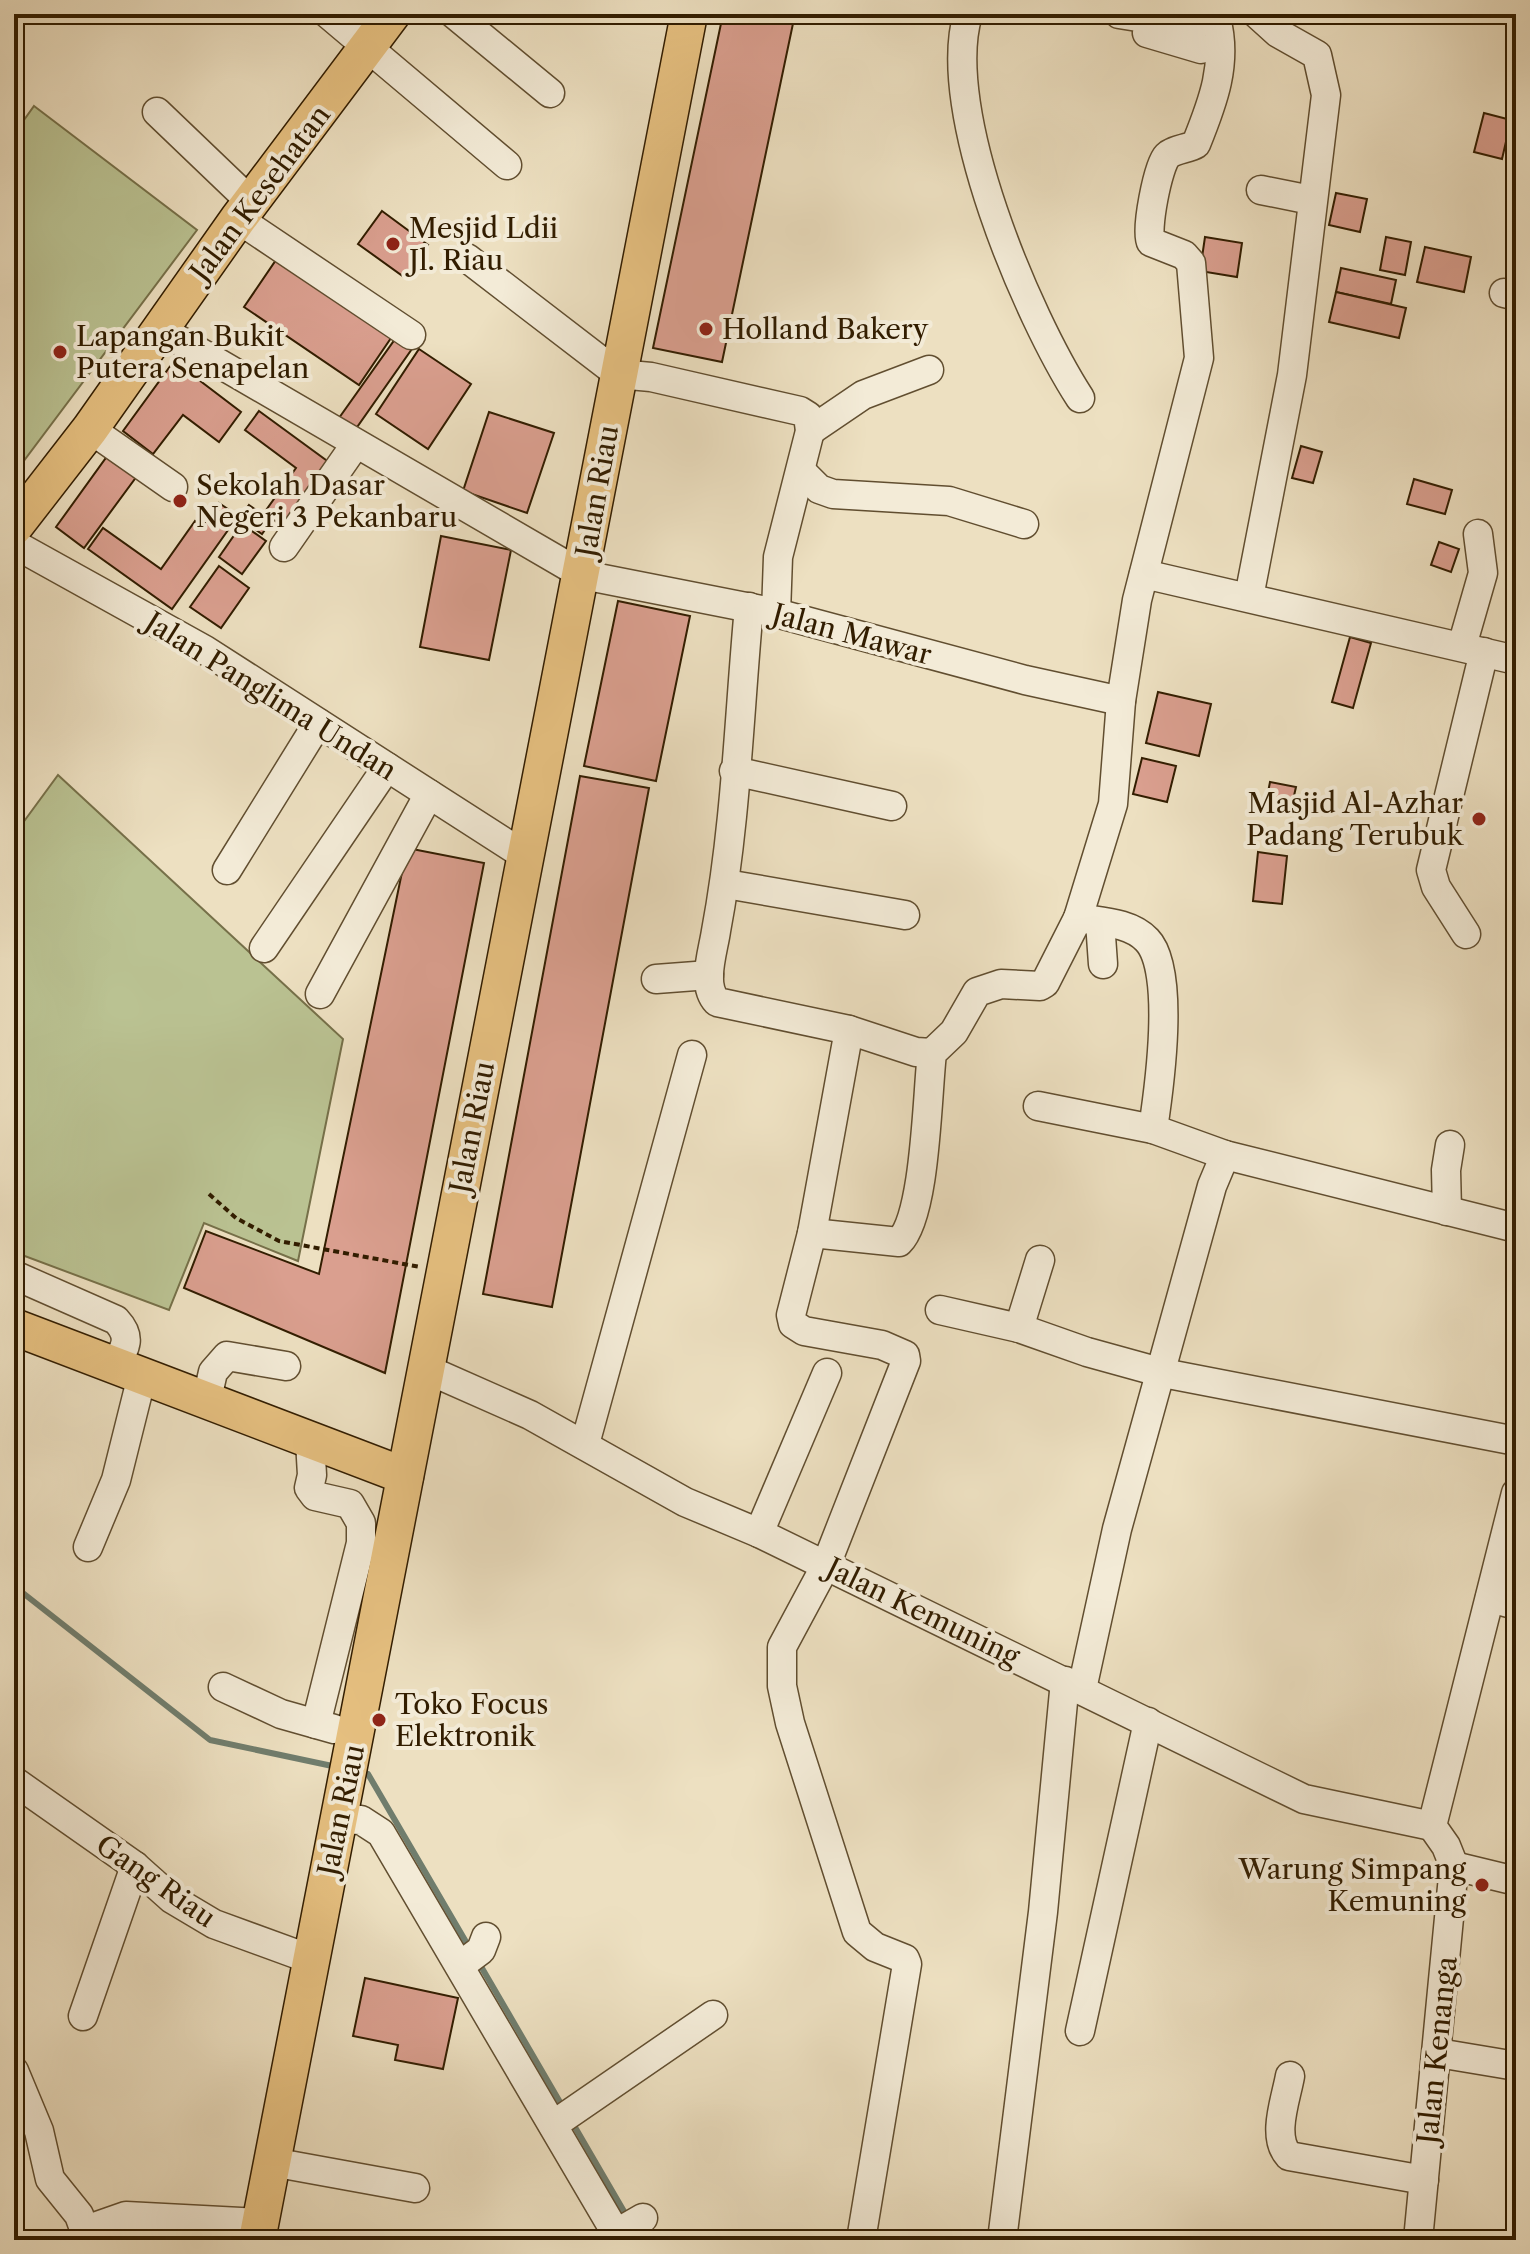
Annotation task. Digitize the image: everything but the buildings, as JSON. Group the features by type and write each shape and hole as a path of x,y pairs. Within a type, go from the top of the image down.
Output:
{"main road":[{"name":"Jalan Kesehatan","path":"14,527 90,429 245,211 392,14"},
{"name":"Jalan Riau","path":"258,2232 337,1819 353,1754 524,855 583,575 618,374 689,14"},
{"path":"14,1327 206,1403 405,1476"}],"street":[{"path":"328,14 507,165"},
{"path":"454,14 550,93"},
{"path":"968,14 962,78 974,147 988,196 1052,355 1080,398"},
{"path":"1249,597 1292,375 1326,95 1323,70 1317,55 1278,33 1257,14"},
{"path":"812,1233 899,1242 908,1234 917,1201 932,1053 954,1032 977,992 1001,984 1040,986 1045,983 1089,920 1113,804 1121,701 1144,574 1199,358 1191,263 1184,255 1151,242 1147,236 1162,165 1171,153 1196,144 1216,87 1224,45 1218,16 1194,26 1130,16"},
{"path":"1130,16 1151,36 1201,49"},
{"path":"157,112 245,211 411,335"},
{"path":"1261,190 1311,200"},
{"path":"467,258 618,374 651,377 800,411 808,416 810,431 778,557 776,613"},
{"name":"Jalan Mawar","path":"160,329 583,575 776,613 1025,680 1121,701"},
{"path":"810,431 863,395 929,370"},
{"path":"90,429 173,487"},
{"path":"284,547 355,445"},
{"path":"801,471 819,489 833,494 949,501 1024,524"},
{"path":"1466,934 1436,887 1431,870 1473,649 1483,573 1478,534"},
{"name":"Jalan Panglima Undan","path":"14,544 205,650 524,855"},
{"path":"1144,574 1516,660"},
{"path":"749,607 726,884 709,975 710,992 717,1002 849,1030 916,1052 932,1053"},
{"path":"227,870 318,723"},
{"path":"264,948 387,767"},
{"path":"734,771 892,806"},
{"path":"320,994 429,794"},
{"path":"726,884 905,915"},
{"path":"1089,920 1103,964"},
{"path":"1089,920 1131,928 1148,941 1157,962 1163,1057 1153,1129"},
{"path":"656,979 709,975"},
{"path":"849,1030 812,1233 791,1315 793,1324 804,1331 882,1345 905,1355 906,1361 826,1565 782,1647 782,1686 857,1932 865,1941 905,1959 907,1964 861,2240"},
{"path":"585,1444 692,1055"},
{"path":"1038,1106 1153,1129 1225,1155 1516,1228"},
{"path":"1447,1211 1446,1170 1450,1145"},
{"path":"1002,2240 1074,1685 1163,1373 1212,1186 1225,1155"},
{"path":"1019,1328 1040,1260"},
{"path":"14,1275 116,1320 126,1331 129,1370 116,1480 88,1547"},
{"path":"940,1310 1019,1328 1087,1352 1163,1373 1516,1441"},
{"path":"206,1403 213,1372 227,1356 286,1366"},
{"name":"Jalan Kemuning","path":"426,1369 530,1415 685,1502 826,1565 1304,1799 1432,1826"},
{"path":"759,1533 827,1373"},
{"path":"310,1441 309,1488 315,1496 350,1504 361,1523 361,1543 316,1724"},
{"path":"1516,1493 1503,1601 1432,1826 1446,1846 1454,1866 1516,1881"},
{"path":"223,1687 281,1714 316,1724 353,1754"},
{"path":"1080,2031 1148,1722"},
{"name":"Gang Riau","path":"14,1781 135,1866 172,1899 214,1924 310,1959"},
{"path":"337,1819 361,1820 381,1833 474,1953 559,2120 626,2230"},
{"path":"83,2016 135,1866"},
{"name":"Jalan Kenanga","path":"1418,2240 1454,1866"},
{"path":"559,2120 713,2015"},
{"path":"1438,2053 1516,2066"},
{"path":"14,2071 39,2131 50,2179 87,2235 126,2216 258,2232"},
{"path":"1290,2076 1280,2129 1282,2149 1289,2156 1424,2180"},
{"path":"272,2162 415,2188"}],"path":[{"path":"209,1194 236,1218 279,1241 422,1267"}],"green space":[{"name":"Lapangan Bukit Putera Senapelan","path":"34,106 197,230 14,474 14,134"},
{"path":"58,775 343,1039 298,1261 204,1223 169,1310 14,1252 14,835"}],"waterway":[{"path":"14,1586 210,1740 337,1767"},
{"path":"360,1772 368,1774 469,1947"},
{"path":"479,1963 564,2109"},
{"path":"572,2122 629,2220"}],"place":[{"name":"Mesjid Ldii Jl. Riau","path":"393,244"},
{"name":"Holland Bakery","path":"706,329"},
{"name":"Lapangan Bukit Putera Senapelan","path":"60,352"},
{"name":"Sekolah Dasar Negeri 3 Pekanbaru","path":"180,501"},
{"name":"Masjid Al-Azhar Padang Terubuk","path":"1479,819"},
{"name":"Toko Focus Elektronik","path":"379,1720"},
{"name":"Warung Simpang Kemuning","path":"1482,1885"}]}
